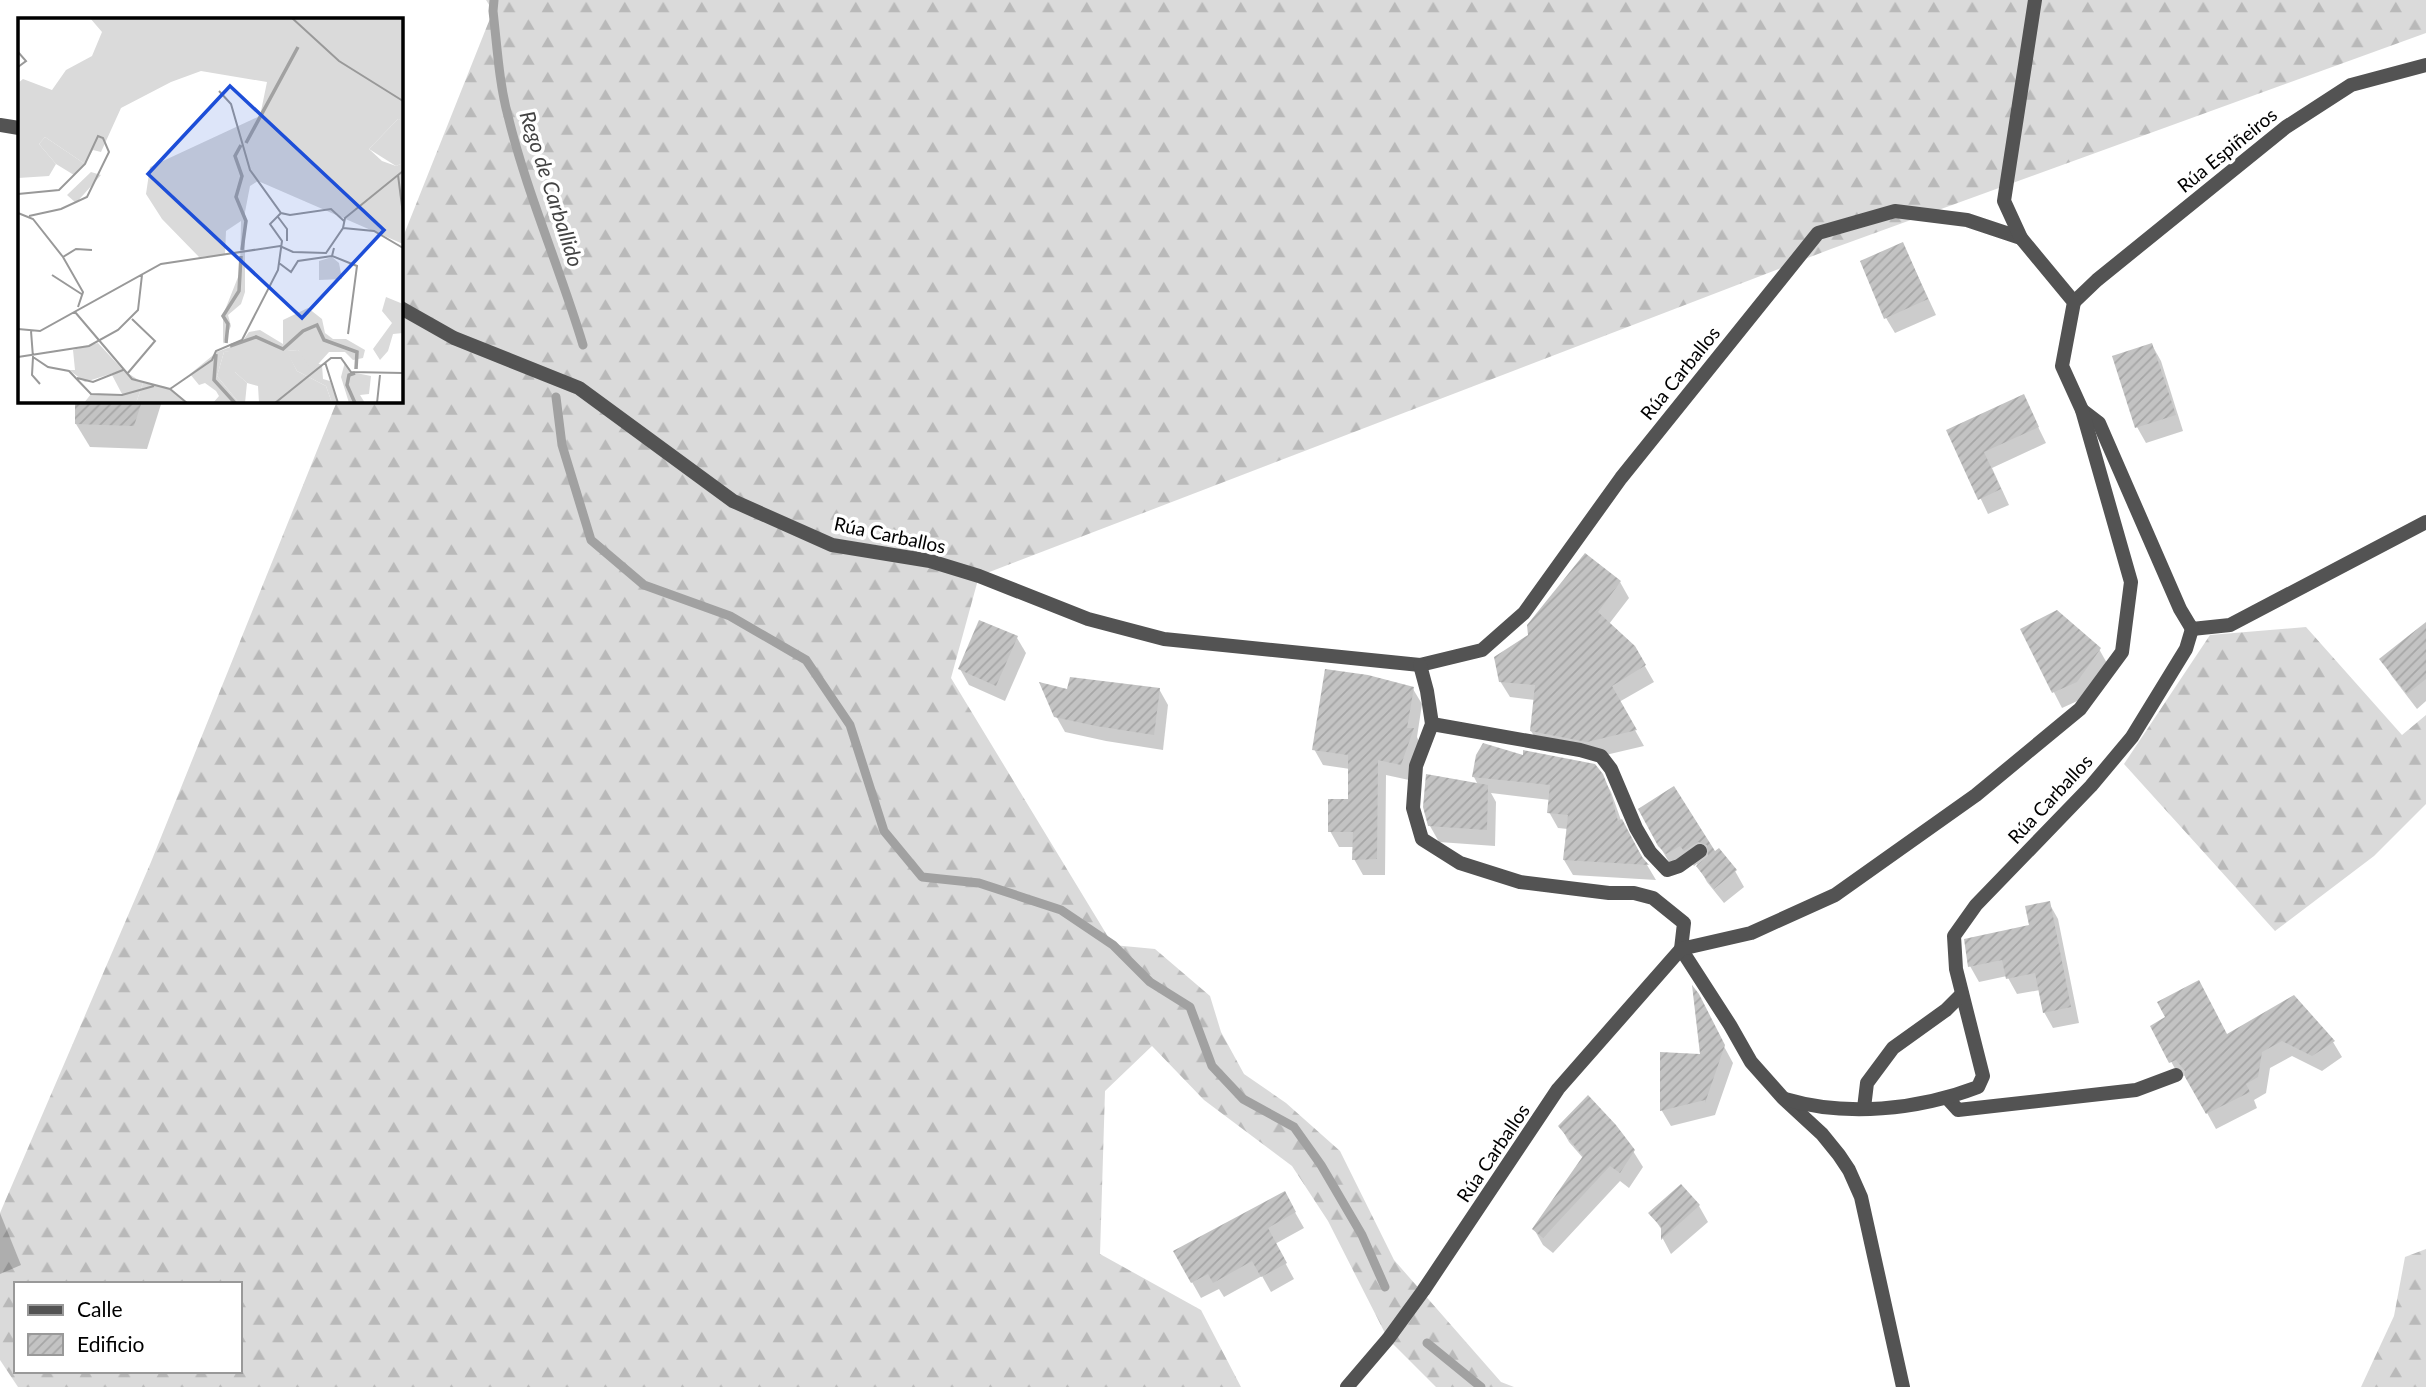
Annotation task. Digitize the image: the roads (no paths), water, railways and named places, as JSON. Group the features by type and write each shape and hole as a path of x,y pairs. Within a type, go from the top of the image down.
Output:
{"street":[{"path":"1681,949 1751,933 1835,895 1976,795 2080,709 2122,652 2131,582 2082,410 2062,366 2074,302 2021,238 2004,201 2035,0"},
{"name":"Rúa Espiñeiros","path":"2074,302 2097,280 2286,127 2351,85 2426,65"},
{"path":"0,125 18,128"},
{"name":"Rúa Carballos","path":"402,309 454,338 579,388 733,501 832,545 930,561 979,576 1088,619 1164,639 1420,665 1482,650 1524,613 1621,478 1818,233 1895,211 1967,220 2021,238"},
{"path":"2082,410 2099,423 2180,608 2192,629 2231,625 2426,522"},
{"name":"Rúa Carballos","path":"1783,1098 1838,1108 1892,1108 1948,1099 1978,1087 1983,1076 1956,970 1954,936 1976,905 2091,786 2132,737 2186,649 2192,629"},
{"path":"1420,665 1432,724 1416,766 1413,808 1422,839 1461,863 1520,883 1609,893 1634,893 1653,898 1684,923 1681,949 1751,1062 1783,1098 1822,1135 1849,1170 1861,1197 1903,1387"},
{"path":"1432,724 1601,756 1611,769 1636,828 1650,852 1667,870 1679,866 1700,850"},
{"name":"Rúa Carballos","path":"1347,1387 1388,1339 1423,1291 1558,1089 1681,949"},
{"path":"1864,1108 1867,1083 1893,1048 1946,1010 1962,995"},
{"path":"1948,1099 1958,1110 1972,1109 2136,1090 2176,1075"}],"waterway":[{"name":"Rego de Carballido","path":"494,0 502,90 508,116 524,174 583,345"},
{"name":"Rego de Carballido","path":"556,397 562,445 591,540 644,585 730,616 806,660 850,725 884,831 922,877 979,883 1061,910 1113,945 1150,982 1190,1007 1212,1066 1243,1099 1294,1127 1321,1165 1362,1235 1385,1287"},
{"name":"Rego de Carballido","path":"1427,1343 1481,1387"}]}
